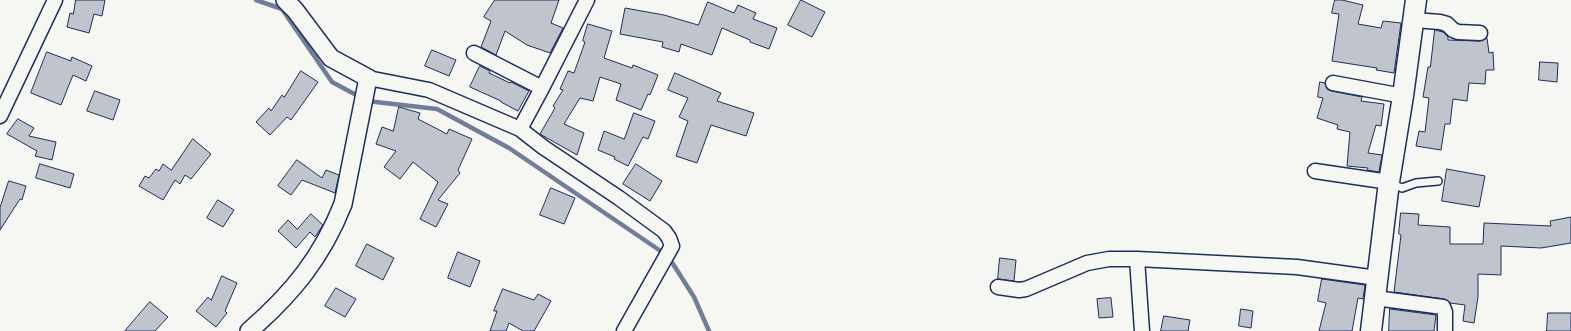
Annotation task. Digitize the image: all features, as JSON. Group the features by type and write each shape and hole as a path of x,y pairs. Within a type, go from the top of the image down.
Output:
{"main road":[{"path":"1371,331 1389,182 1403,96 1416,0"}],"street":[{"path":"0,116 55,0"},
{"path":"284,0 295,10 331,58 368,81 429,90 520,128 543,147 619,198 660,229 669,238 672,246 624,331"},
{"path":"520,128 587,0"},
{"path":"1414,20 1440,22 1447,24 1453,30 1458,32 1480,33"},
{"path":"474,53 542,88"},
{"path":"249,331 265,317 302,277 326,242 343,204 368,81"},
{"path":"1333,83 1403,96"},
{"path":"1315,171 1389,182"},
{"path":"998,287 1026,290 1087,263 1109,259 1137,258 1297,267 1377,278"},
{"path":"1137,258 1142,331"},
{"path":"1374,298 1443,307 1445,312 1445,331"}],"lane":[{"path":"1389,182 1402,188 1416,183 1438,181"}],"building":[{"path":"76,0 105,0 102,16 94,14 89,33 67,27 70,13 73,14"},
{"path":"495,0 559,0 551,23 563,28 550,53 527,45 505,31 496,55 481,47 491,21 484,17"},
{"path":"801,0 825,12 812,37 788,25"},
{"path":"1335,0 1342,0 1363,5 1358,24 1381,28 1383,21 1401,23 1394,73 1376,70 1377,68 1332,61 1339,14 1332,13"},
{"path":"708,2 734,13 738,5 756,13 753,19 777,28 769,49 750,42 750,40 722,28 712,55 681,44 679,52 662,47 663,42 620,34 625,8 664,15 698,25"},
{"path":"588,24 612,31 604,58 632,68 633,65 658,75 650,95 648,94 641,110 616,100 621,84 600,77 593,101 580,98 564,124 584,133 577,155 540,134 555,108 553,106 563,90 560,89 568,71 574,73 585,42 583,41"},
{"path":"1435,30 1443,32 1448,37 1448,40 1480,41 1487,38 1489,53 1493,52 1494,70 1486,70 1485,84 1469,83 1467,101 1453,99 1450,124 1445,124 1441,150 1416,146 1419,131 1425,132 1429,98 1423,97 1428,67 1430,67"},
{"path":"432,50 456,60 449,76 425,66"},
{"path":"47,52 71,61 72,57 92,66 86,81 73,75 61,105 31,93"},
{"path":"1540,62 1558,63 1557,82 1539,80"},
{"path":"480,66 490,71 489,73 529,91 518,111 501,101 470,87"},
{"path":"301,71 318,82 291,120 287,117 270,135 256,122 269,108 271,111 282,95 284,97"},
{"path":"675,73 721,93 717,101 754,113 746,136 711,125 697,163 676,156 688,121 679,117 688,98 668,90"},
{"path":"1320,82 1325,83 1327,89 1331,91 1362,97 1361,101 1384,104 1381,126 1376,125 1368,153 1382,155 1379,172 1367,170 1368,168 1347,166 1350,132 1337,129 1338,125 1317,118 1323,98 1318,97"},
{"path":"95,91 120,100 113,120 87,111"},
{"path":"399,107 420,113 418,119 447,134 449,129 472,139 458,170 460,173 438,200 448,204 436,227 420,219 438,182 413,162 400,179 384,167 396,151 376,144 382,127 393,131"},
{"path":"634,113 655,121 648,139 643,137 628,166 614,159 615,157 598,150 604,131 624,139"},
{"path":"18,119 34,128 29,136 56,142 52,160 35,156 37,151 7,134"},
{"path":"193,139 211,154 191,179 185,175 180,184 175,180 163,200 139,186 145,176 149,178 156,169 159,171 163,164 171,170"},
{"path":"297,160 322,178 326,170 339,175 335,193 302,180 291,195 278,186"},
{"path":"40,164 74,174 70,188 36,178"},
{"path":"636,164 662,181 650,201 623,184"},
{"path":"1447,169 1485,176 1479,207 1442,201"},
{"path":"9,181 26,186 22,200 20,199 0,230 0,208"},
{"path":"551,188 575,198 564,224 540,215"},
{"path":"218,200 234,210 223,227 207,218"},
{"path":"1401,213 1419,214 1418,225 1450,227 1450,244 1483,244 1484,223 1551,226 1550,221 1571,217 1571,243 1541,248 1501,246 1501,275 1478,274 1478,297 1474,323 1463,321 1465,305 1450,303 1444,299 1394,292 1401,235 1399,234"},
{"path":"311,214 323,225 315,237 310,232 296,248 278,231 288,220 297,229"},
{"path":"367,244 394,258 383,280 356,266"},
{"path":"458,252 480,261 470,287 448,278"},
{"path":"1000,258 1016,260 1014,281 998,279"},
{"path":"222,276 237,283 225,311 227,313 216,327 196,311 208,297 211,300"},
{"path":"1322,279 1365,285 1363,299 1358,298 1352,331 1319,331 1326,303 1318,301"},
{"path":"336,288 356,299 345,317 325,306"},
{"path":"503,289 534,300 538,294 551,301 534,331 523,331 509,323 506,331 490,331 497,311 494,311"},
{"path":"1111,298 1113,317 1099,318 1097,299"},
{"path":"150,302 168,317 155,331 125,331"},
{"path":"1241,309 1253,311 1251,328 1239,326"},
{"path":"1390,309 1436,315 1434,331 1389,331"},
{"path":"1548,313 1571,313 1571,331 1547,331"},
{"path":"1164,316 1190,320 1188,331 1161,331"}],"waterway":[{"path":"256,0 282,9 332,82 360,97"},
{"path":"367,101 437,109 509,148 668,256 694,297 709,331"}]}
